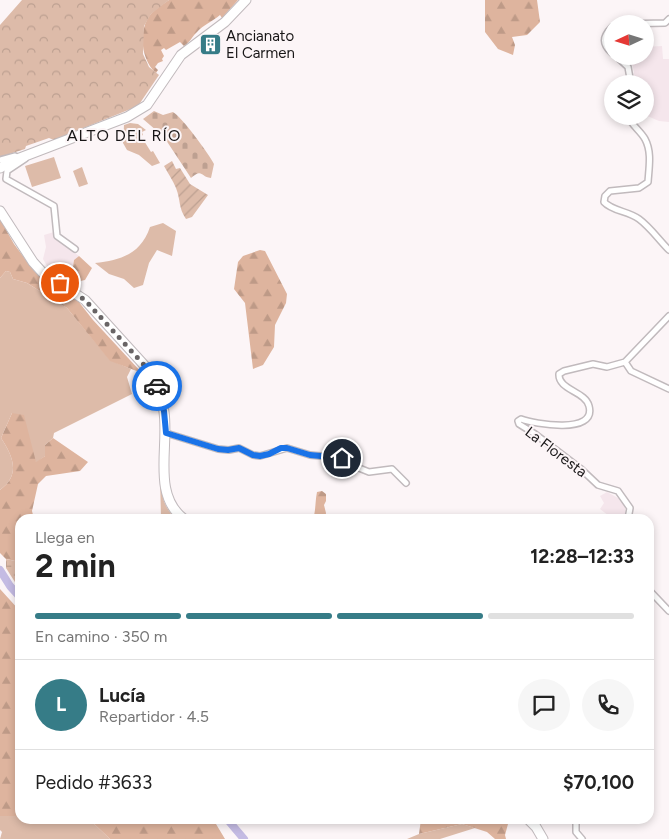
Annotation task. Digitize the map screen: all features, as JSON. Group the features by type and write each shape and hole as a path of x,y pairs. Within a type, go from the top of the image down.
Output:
{"main road":[{"path":"0,168 6,163 127,117 142,108 150,100 181,55 225,22 246,0"},
{"path":"0,212 33,262 42,272 79,294 145,366 157,386 162,403 166,433 164,482 168,501 178,514"},
{"path":"533,824 543,839"}],"street":[{"path":"654,22 665,22 669,19"},
{"path":"633,125 644,138 650,154 648,182 640,188 610,191 605,196 604,202 608,206 628,212 640,220 669,250"},
{"path":"0,160 64,142"},
{"path":"31,153 24,161 7,171 6,179 54,206 58,236 74,249"},
{"path":"669,316 624,362 631,371 669,389"},
{"name":"La Floresta","path":"624,362 607,367 593,364 558,374 561,383 582,396 589,405 588,418 580,424 536,424 521,419 518,421 519,424 581,469 598,485 618,491 630,508 629,514"},
{"path":"166,433 218,449 239,448 253,455 260,456 281,448 287,448 310,455 342,458 369,472 392,469 406,484"},
{"path":"654,595 669,611"},
{"path":"576,824 576,832 582,839"}],"shaded area":[{"path":"654,46 662,46 663,59 669,59 669,122 654,119 654,75 634,75 632,65 654,65"},
{"path":"54,232 59,241 79,256 74,260 72,273 52,275 43,259 46,247 44,235"},
{"path":"607,492 618,498 625,507 625,514 606,514 600,509 604,503 600,496"}],"green space":[{"path":"22,0 169,0 151,14 144,26 143,54 149,67 159,75 138,106 54,140 49,138 26,146 25,149 0,157 0,25"},
{"path":"169,0 238,0 222,18 220,15 202,27 184,46 180,42 166,50 164,48 161,50 164,56 163,61 155,67 158,70 156,73 147,61 144,53 144,29 150,15"},
{"path":"485,0 537,0 540,22 527,35 512,37 515,45 513,55 498,49 485,32"},
{"path":"154,111 163,115 173,112 182,120 214,164 211,178 200,173 191,178 164,137 143,119"},
{"path":"130,123 138,124 146,130 142,132 143,135 141,136 160,163 152,166 139,155 127,150 123,143 124,125"},
{"path":"54,157 61,178 32,187 25,166"},
{"path":"172,161 176,169 180,168 190,184 208,195 192,217 186,219 176,188 164,166"},
{"path":"82,167 88,184 79,187 73,171"},
{"path":"0,219 14,244 35,272 75,297 93,320 142,373 110,361 67,308 27,283 13,279 10,272 6,271 0,278"},
{"path":"163,223 176,231 172,256 157,250 149,263 143,285 134,288 124,279 109,274 95,263 113,260 129,254 141,244 150,227"},
{"path":"260,250 265,251 287,294 286,303 275,325 274,347 263,365 253,369 245,303 234,289 238,262 243,256"},
{"path":"79,256 92,268 85,280 67,284 52,275 72,273 74,260"},
{"path":"6,271 10,272 13,279 27,283 67,308 110,360 131,369 127,377 132,394 54,433 53,438 45,445 45,456 36,463 12,413 1,438 9,452 13,472 7,484 0,490 0,278"},
{"path":"12,413 24,415 36,462 45,456 45,445 53,438 88,462 80,471 46,476 38,484 33,514 15,514 15,561 6,559 0,553 0,490 7,484 13,472 9,452 1,438"},
{"path":"160,477 164,499 168,510 172,514 161,514"},
{"path":"322,491 326,494 324,505 326,514 314,514 317,492"},
{"path":"6,559 15,561 15,582 6,568"},
{"path":"0,589 15,606 15,816 0,816"},
{"path":"0,816 15,816 15,824 94,824 110,839 0,839 2,832 0,830"},
{"path":"94,824 216,824 225,839 110,839"},
{"path":"420,824 462,824 419,834"},
{"path":"462,824 475,828 440,839 407,839 419,834"},
{"path":"462,824 508,824 505,835 506,839 495,839 487,832"}],"waterway":[{"path":"0,570 15,592"},
{"path":"231,824 244,839"}],"way so far":[{"path":"60,283 79,294 85,300 145,366 157,386"}],"place":[{"name":"Ancianato El Carmen","path":"210,45"}],"district":[{"name":"ALTO DEL RÍO","path":"124,135"}],"route":[{"path":"157,386 164,411 166,433 218,449 245,449 253,455 260,456 281,448 287,448 310,455 342,458"}]}
